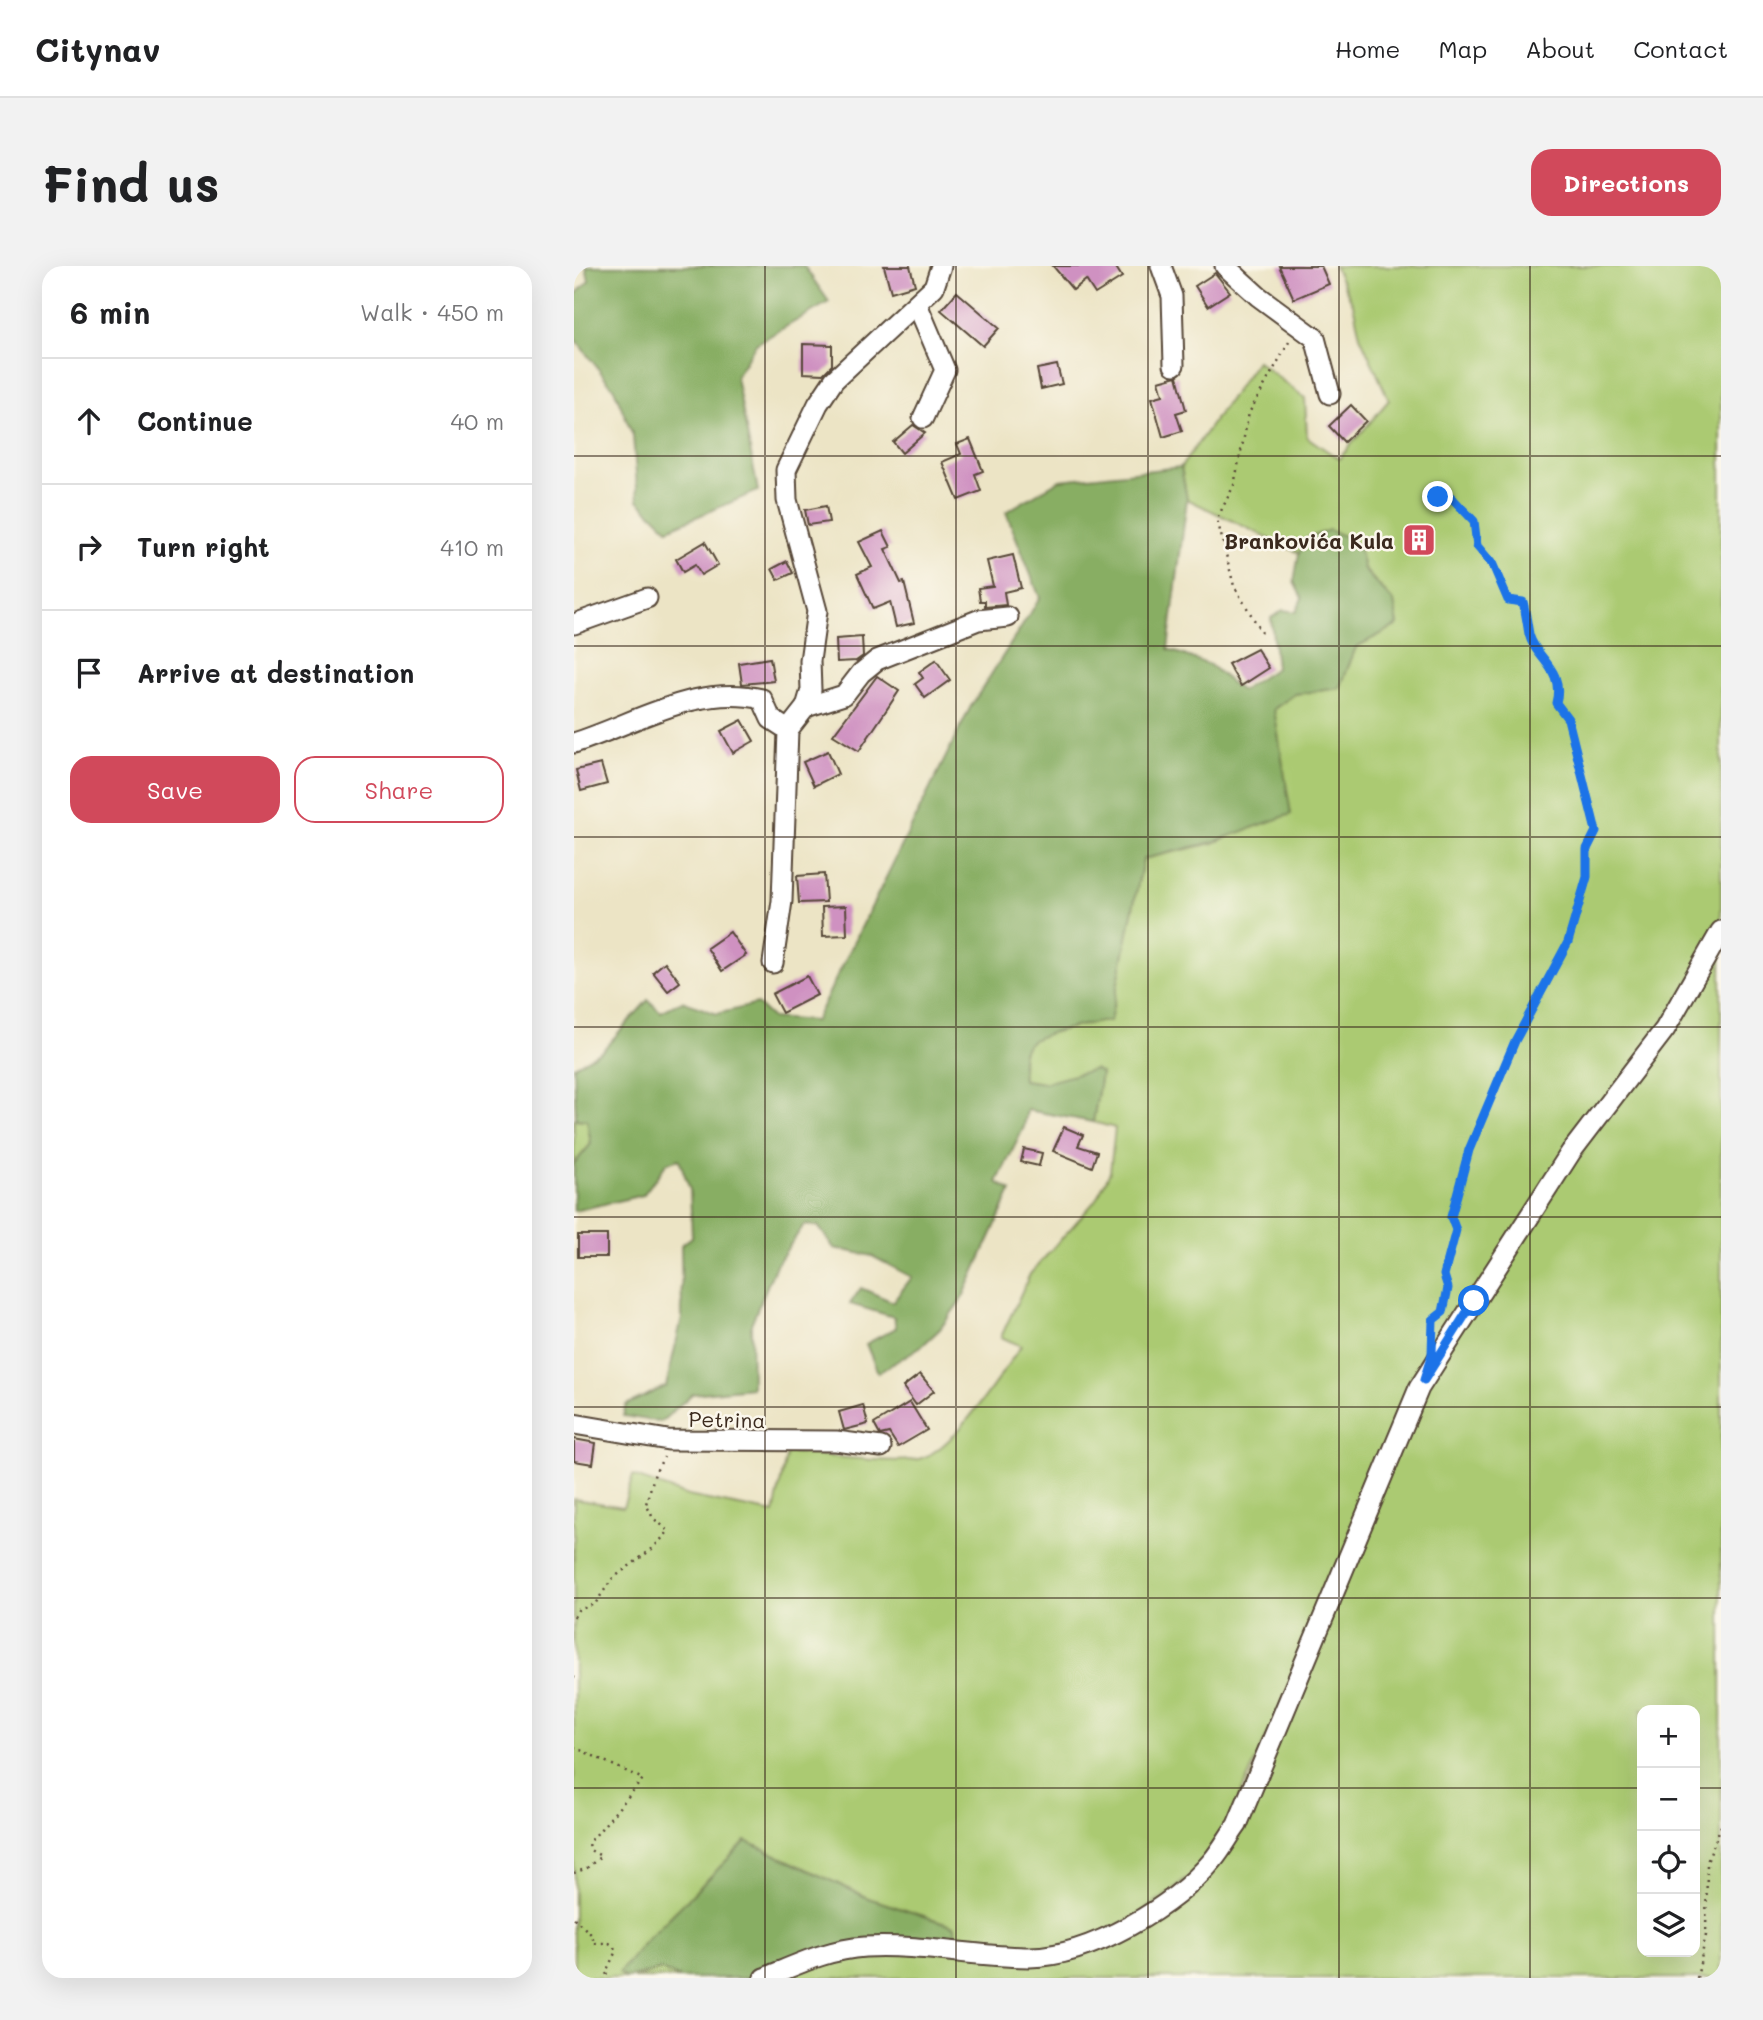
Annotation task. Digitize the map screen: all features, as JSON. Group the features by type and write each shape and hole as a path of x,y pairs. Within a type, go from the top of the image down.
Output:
{"street":[{"path":"773,963 782,901 788,730 806,707 811,690 811,638 817,611 787,500 786,470 818,404 834,380 934,287 941,266"},
{"path":"1161,266 1172,296 1174,365"},
{"path":"1225,266 1315,338 1330,394"},
{"path":"917,304 945,370 923,418"},
{"path":"574,624 646,598"},
{"path":"806,707 844,695 861,673 877,660 978,620 1008,617"},
{"path":"574,743 674,706 718,694 762,699 771,719 788,730"},
{"path":"764,1978 816,1957 864,1947 1031,1957 1089,1946 1165,1901 1213,1860 1237,1825 1419,1388 1571,1152 1665,1029 1721,931"},
{"name":"Petrina","path":"574,1424 668,1440 836,1441 881,1447"}],"path":[{"path":"1262,633 1234,586 1216,519 1234,485 1249,413 1290,342 1291,321"},
{"path":"1432,1343 1433,1320 1443,1312 1448,1288 1444,1275 1456,1230 1451,1217 1469,1150 1515,1041 1568,942 1587,877 1587,849 1596,831 1568,719 1556,703 1559,690 1549,663 1529,636 1523,602 1508,600 1493,565 1477,546 1474,521 1451,497 1438,497"},
{"path":"574,1617 578,1610 595,1604 612,1579 652,1549 669,1531 653,1518 646,1504 668,1440"},
{"path":"574,1747 643,1779 589,1843 590,1850 601,1856 587,1868 574,1873"},
{"path":"1697,1978 1706,1935 1707,1862 1721,1826"},
{"path":"574,1918 593,1936 593,1943 609,1942 614,1946 615,1953 606,1972 608,1978"}],"green space":[{"path":"586,266 804,266 829,302 756,344 736,377 758,491 668,529 638,500 633,436 614,389 574,338 574,296 589,281"},
{"path":"1334,266 1721,266 1721,926 1663,1028 1472,1300 1350,1550 1212,1858 1144,1913 1062,1951 957,1950 954,1926 868,1898 746,1841 643,1944 620,1973 626,1978 574,1978 574,1499 623,1507 633,1476 688,1496 774,1513 787,1452 876,1460 910,1460 935,1452 962,1426 1021,1346 1001,1337 1030,1274 1096,1200 1110,1172 1115,1128 1093,1122 1101,1074 1045,1083 1023,1080 1022,1060 1026,1046 1035,1039 1055,1032 1110,1021 1143,859 1214,843 1240,831 1274,709 1295,694 1340,688 1356,647 1398,624 1394,602 1364,569 1359,547 1307,538 1299,553 1187,499 1181,467 1257,361 1305,398 1307,437 1339,459 1389,400 1360,336 1353,304"},
{"path":"1181,467 1187,499 1168,649 1210,665 1241,691 1276,668 1271,618 1283,610 1296,612 1302,598 1294,582 1299,553 1307,538 1329,530 1347,537 1359,547 1364,570 1394,602 1398,625 1356,647 1340,688 1295,694 1274,709 1291,814 1213,842 1143,859 1110,1021 1044,1035 1029,1043 1022,1055 1023,1080 1045,1083 1095,1069 1101,1073 1093,1122 1027,1110 1024,1127 997,1182 1011,1191 963,1297 940,1329 923,1345 878,1373 866,1344 896,1328 894,1317 850,1304 861,1288 893,1302 912,1277 872,1256 834,1248 818,1226 804,1225 776,1265 751,1324 752,1388 692,1394 661,1422 623,1416 626,1405 666,1386 682,1318 681,1245 692,1237 690,1190 679,1159 667,1163 643,1195 574,1211 574,1164 591,1144 587,1120 576,1119 574,1066 603,1050 648,1000 661,1012 682,1001 717,1014 757,1004 772,1018 815,1021 971,706 1040,598 1006,512 1060,480"},
{"path":"1721,935 1721,1978 770,1978 864,1950 1090,1948 1215,1861 1421,1389"},
{"path":"574,1119 587,1120 591,1144 574,1164"},
{"path":"746,1841 868,1898 955,1926 957,1950 863,1945 758,1978 681,1978 660,1970 626,1978 619,1973 643,1944"},
{"path":"660,1970 681,1978 633,1978"}],"building":[{"path":"884,266 910,266 915,285 891,292"},
{"path":"1053,266 1115,266 1122,277 1095,294 1086,280 1073,290"},
{"path":"1279,266 1321,266 1329,284 1294,299"},
{"path":"1215,273 1230,292 1208,306 1195,286"},
{"path":"957,292 999,328 983,346 941,310"},
{"path":"803,344 832,345 832,365 823,374 803,373"},
{"path":"1057,365 1062,384 1041,389 1037,369"},
{"path":"1177,376 1186,410 1176,413 1182,431 1163,437 1152,398 1163,395 1159,381"},
{"path":"1351,405 1366,421 1344,442 1329,426"},
{"path":"913,425 925,433 902,453 893,442"},
{"path":"970,439 983,471 975,474 981,491 958,500 942,462 961,454 957,444"},
{"path":"826,506 829,522 808,525 805,510"},
{"name":"Brankovića Kula","path":"1420,528 1428,531 1431,539 1428,547 1420,550 1412,547 1409,539 1412,531"},
{"path":"883,531 891,547 885,549 901,583 904,582 914,623 896,627 890,602 873,609 857,574 872,567 859,542"},
{"path":"705,542 718,565 701,575 695,565 683,572 676,559"},
{"path":"1013,555 1021,588 1004,592 1006,605 985,607 985,601 980,601 978,588 993,586 987,561"},
{"path":"787,561 793,573 778,580 772,569"},
{"path":"862,637 863,656 856,661 837,662 836,639"},
{"path":"1257,649 1269,668 1241,686 1228,664"},
{"path":"770,658 774,681 742,684 739,663"},
{"path":"936,660 950,680 925,698 915,684 923,678 919,672"},
{"path":"877,676 899,691 859,751 833,735"},
{"path":"742,720 754,741 733,753 721,731"},
{"path":"828,751 838,774 814,786 803,762"},
{"path":"601,764 607,784 581,791 576,770"},
{"path":"824,874 826,902 799,903 797,876"},
{"path":"846,906 847,935 823,936 822,907"},
{"path":"730,932 746,955 722,971 707,948"},
{"path":"665,962 680,982 668,991 653,972"},
{"path":"807,976 817,995 782,1013 772,994"},
{"path":"1064,1127 1083,1135 1078,1146 1097,1152 1092,1167 1053,1151"},
{"path":"1024,1149 1042,1153 1039,1166 1021,1162"},
{"path":"578,1235 607,1235 607,1257 578,1257"},
{"path":"920,1374 934,1391 916,1405 903,1387"},
{"path":"910,1402 927,1430 898,1447 889,1433 880,1435 874,1424"},
{"path":"863,1405 868,1424 844,1430 839,1412"},
{"path":"574,1439 596,1443 593,1464 574,1461"}],"place":[{"name":"Brankovića Kula","path":"1419,540"}],"route":[{"path":"1438,497 1451,497 1474,521 1477,546 1493,565 1508,600 1523,602 1529,636 1549,663 1559,690 1556,703 1568,719 1596,831 1587,849 1587,877 1568,942 1515,1041 1469,1150 1451,1217 1456,1230 1444,1275 1448,1288 1443,1312 1433,1320 1432,1354 1424,1380 1474,1301"}]}
